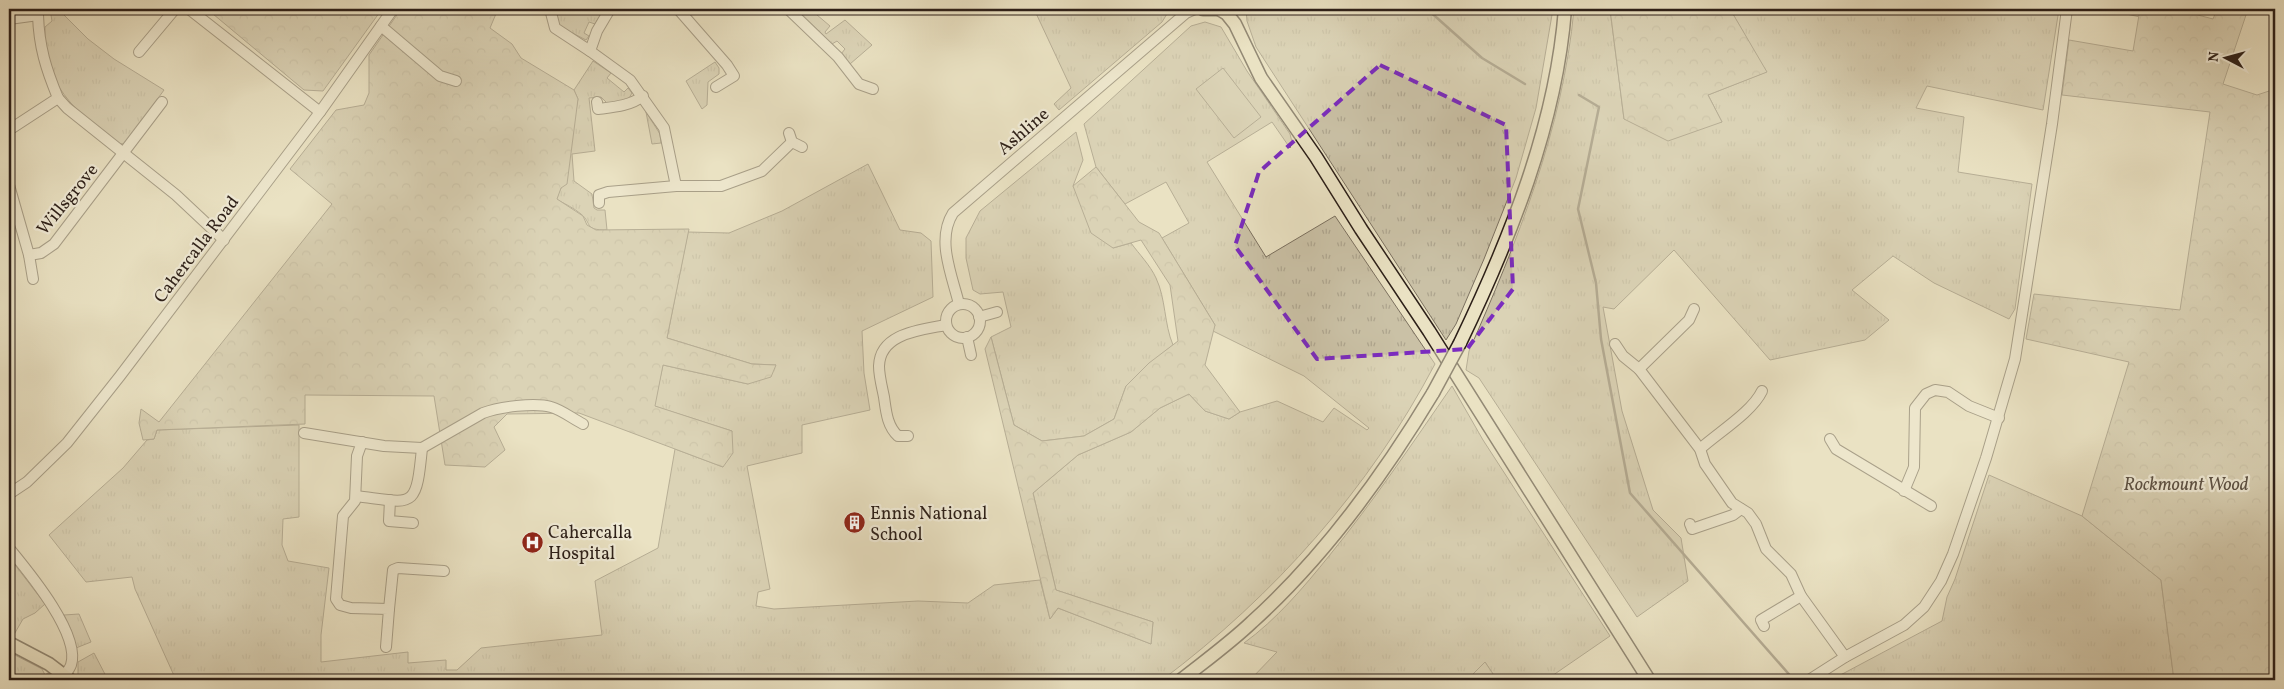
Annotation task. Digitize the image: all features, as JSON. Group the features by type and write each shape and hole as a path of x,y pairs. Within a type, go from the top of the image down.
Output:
{"main road":[{"path":"1203,9 1218,9 1227,14 1241,37 1261,78 1320,163 1361,229 1429,331 1649,680"},
{"path":"1234,9 1241,37"},
{"path":"1182,680 1252,622 1298,576 1351,515 1400,448 1433,393 1460,343 1497,261 1524,189 1549,108 1565,9"},
{"path":"9,643 49,664 67,677"}],"street":[{"path":"139,52 175,9"},
{"path":"189,9 320,112"},
{"name":"Cahercalla Road","path":"9,494 27,482 67,443 224,240 320,112 393,9"},
{"path":"550,9 555,28 630,80 643,96 664,128 676,186"},
{"path":"590,51 597,31 610,9"},
{"path":"678,9 727,64 734,76 716,87"},
{"path":"788,9 838,57 859,84 874,89"},
{"path":"1809,680 1845,657 1904,625 1928,602 1941,581 1953,554 1999,418 2015,359 2052,124 2067,9"},
{"name":"Ashline","path":"959,304 944,243 948,221 954,213 1190,10"},
{"path":"9,19 38,15 39,36 44,64 58,98 67,108 176,195 224,240"},
{"path":"381,26 440,76 456,81"},
{"path":"597,102 598,109 636,102 643,96"},
{"path":"9,130 58,98"},
{"name":"Willsgrove","path":"29,255 41,253 54,244 162,102"},
{"path":"599,203 599,194 608,192 676,186 721,186 742,180 762,171 791,138 802,147"},
{"name":"Willsgrove","path":"9,185 29,255 33,279"},
{"path":"959,304 973,307 979,317 977,330 967,337 959,338 953,335 946,325 949,311 959,304"},
{"path":"1639,369 1689,320 1694,310"},
{"path":"979,317 997,312"},
{"path":"908,436 898,436 889,423 879,368 883,349 899,337 946,325"},
{"path":"967,337 971,355"},
{"path":"1615,344 1623,356 1639,369 1700,449 1705,464 1732,503 1748,513 1756,524 1766,549 1791,574 1801,596 1845,657"},
{"path":"1904,492 1914,467 1915,408 1926,394 1935,390 1948,392 1969,406 1999,418"},
{"path":"1700,449 1756,403 1762,391"},
{"path":"304,433 405,448 422,448 469,420 493,409 544,406 552,407 583,424"},
{"path":"1830,439 1836,449 1904,492 1931,506"},
{"path":"362,442 356,470 355,501 343,516 336,599 340,605 351,608 389,609"},
{"path":"356,496 409,500 414,496 417,487 422,448"},
{"path":"390,500 389,521 413,523"},
{"path":"1690,524 1692,529 1733,515 1741,509"},
{"path":"9,548 39,584 65,631 72,655 67,677"},
{"path":"386,647 393,570 398,568 444,571"},
{"path":"1764,626 1761,620 1801,596"}],"highlighted area":[{"path":"1380,65 1506,125 1513,289 1467,349 1317,359 1235,246 1259,172"}],"green space":[{"path":"50,9 58,9 88,39 114,59 164,90 124,144 116,143 87,119 64,94 55,80 49,65 46,47 45,27 52,21"},
{"path":"207,9 382,9 323,91 304,90"},
{"path":"401,9 498,9 490,28 512,44 521,58 574,90 578,99 567,184 561,188 557,199 583,216 587,225 596,230 689,229 667,338 752,364 776,365 771,377 748,384 663,365 655,406 732,431 733,453 723,467 579,413 507,414 494,427 505,450 485,467 445,465 434,396 305,395 305,424 157,430 154,439 143,440 139,423 141,409 159,422 332,204 290,169 336,110 364,105 369,93 369,55"},
{"path":"554,9 604,9 595,24 589,22 584,33 589,36 586,40 559,26"},
{"path":"796,9 810,9 830,26 825,32 826,34 845,20 872,45 850,64 841,54 845,49 837,41 832,44"},
{"path":"1034,9 1170,9 1162,22 1059,110 1054,104 1071,88"},
{"path":"1246,9 1553,9 1536,108 1516,178 1456,324 1446,340 1256,47 1247,21"},
{"path":"1574,9 1610,9 1624,119 1722,122 1708,95 1766,72 1730,9 2059,9 2043,110 1927,86 1916,108 1964,117 1958,172 2032,184 2015,309 2009,319 1934,283 1893,256 1852,290 1889,320 1865,340 1770,360 1674,250 1614,309 1603,307 1622,411 1653,510 1681,538 1688,581 1637,617 1479,378 1466,370 1469,351 1520,227 1549,141 1560,98"},
{"path":"1610,9 1730,9 1767,72 1708,95 1722,122 1668,141 1624,119"},
{"path":"2104,9 2140,9 2140,17"},
{"name":"Rockmount Wood","path":"2140,9 2175,9 2213,19 2217,9 2248,9 2223,84 2257,95 2275,89 2275,680 2174,680 2161,580 2082,516 2129,362 2026,339 2034,294 2180,310 2210,112 2062,95 2069,40 2133,51"},
{"path":"1205,22 1221,27 1247,71 1290,134 1292,142 1290,148 1272,122 1207,162 1266,257 1335,216 1435,364 1381,454 1316,537 1243,613 1162,680 176,680 135,589 132,577 86,582 49,535 123,468 147,440 154,439 157,430 299,425 299,517 283,519 282,545 288,561 329,568 321,635 321,662 408,652 408,663 446,660 446,670 457,670 481,648 602,635 595,581 658,548 675,449 723,467 732,431 654,406 663,365 748,384 776,365 752,364 667,338 688,232 729,233 782,211 868,164 900,230 921,233 931,241 933,297 862,331 864,373 870,410 802,425 802,453 747,466 770,589 758,592 756,606 774,609 918,601 968,603 994,585 1040,580 1050,619 1058,608 1151,644 1153,622 1056,590 1033,493 1078,455 1131,432 1160,408 1189,394 1205,411 1229,419 1240,412 1277,401 1323,422 1334,408 1367,430 1369,428 1304,376 1213,331 1215,325 1162,238 1189,223 1166,182 1125,204 1096,167 1084,124 1191,26"},
{"path":"593,61 611,73 607,78 624,92 628,88 632,93 628,100 608,104 601,97 589,98 595,151 572,154 574,181 592,194 594,208 605,210 607,230 591,228 581,214 556,199 561,188 578,99 574,90"},
{"path":"715,62 719,68 719,74 708,82 707,105 702,109 686,81"},
{"path":"1223,68 1261,117 1234,138 1196,89"},
{"path":"646,112 660,134 661,143 652,144"},
{"path":"1076,132 1083,160 1073,186 1113,248 1131,243 1151,269 1159,286 1173,345 1126,386 1114,419 1084,436 1042,441 1014,425 991,337 1011,327 1003,292 980,294 973,290 966,258 966,238 980,211"},
{"path":"1096,167 1139,222 1159,233 1215,325 1205,365 1240,412 1229,419 1205,411 1189,394 1160,408 1131,432 1078,455 1033,493 1056,590 1153,622 1151,644 1058,608 1050,619 985,349 991,337 1014,425 1042,441 1084,436 1114,419 1126,386 1149,363 1178,341 1170,285 1141,240 1113,248 1091,233 1073,186"},
{"path":"1452,386 1483,440 1610,636 1546,680 1497,680 1485,662 1472,675 1475,680 1250,680 1277,652 1244,643 1278,614 1329,556 1377,494"},
{"path":"1989,475 2082,516 2161,580 2174,680 1831,680 1942,621 1947,597 1955,579"},
{"path":"9,557 45,604 35,613 23,619 12,638 9,636"},
{"path":"79,614 91,642 76,648 64,615"},
{"path":"9,652 42,669 45,675 48,673 54,680 9,680"},
{"path":"94,653 108,680 78,680 78,662"},
{"path":"1485,662 1497,680 1475,680 1472,675"}],"waterway":[{"path":"1427,9 1482,58 1525,84"},
{"path":"1579,95 1599,107 1578,209 1596,283 1601,339 1630,493 1794,680"}],"place":[{"name":"Ennis National School","path":"854,523"},
{"name":"Cahercalla Hospital","path":"532,542"}]}
